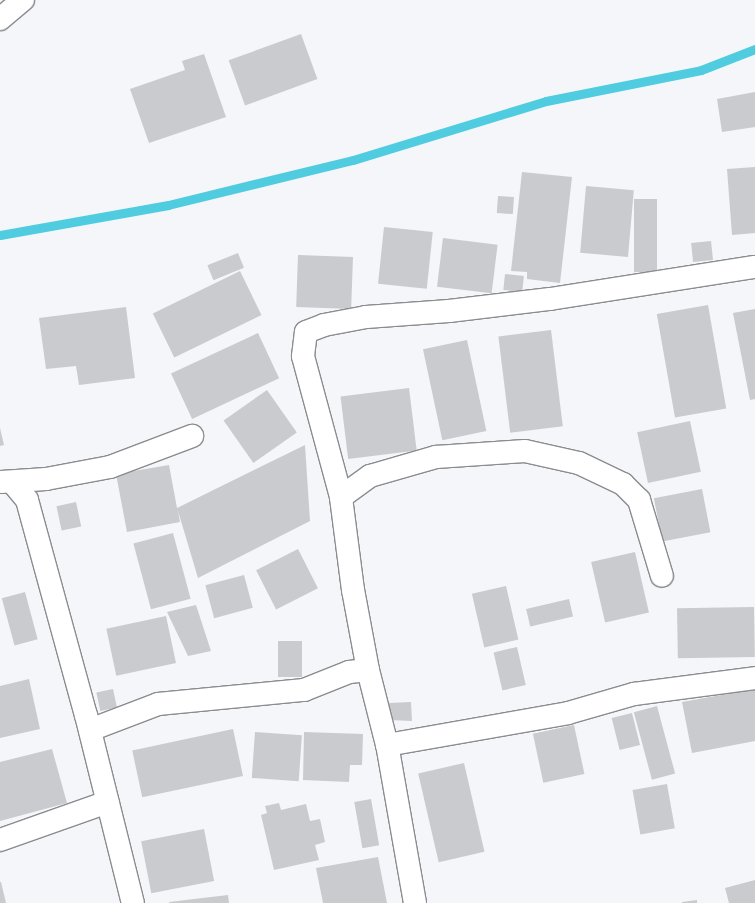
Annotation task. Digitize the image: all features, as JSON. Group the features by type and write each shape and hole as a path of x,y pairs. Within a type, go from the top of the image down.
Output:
{"street":[{"path":"0,19 23,0"},
{"path":"415,903 387,745 368,670 353,590 340,497 302,356 306,332 324,325 366,317 449,311 550,299 755,267"},
{"path":"6,482 46,479 110,467 192,436"},
{"path":"340,497 370,476 436,457 525,451 579,463 623,484 639,500 662,576"},
{"path":"6,482 27,500 90,730 133,903"},
{"path":"90,730 158,704 304,690 349,672 368,670"},
{"path":"387,745 568,713 634,694 755,678"},
{"path":"0,840 108,802"}],"building":[{"path":"301,34 317,79 245,105 229,60"},
{"path":"204,54 226,117 149,143 130,89 185,70 182,61"},
{"path":"755,92 755,127 722,132 717,99"},
{"path":"755,167 755,233 732,235 727,169"},
{"path":"522,172 572,177 560,283 527,279 527,272 511,271"},
{"path":"586,186 634,190 628,257 580,253"},
{"path":"498,196 514,197 513,214 497,213"},
{"path":"634,199 657,199 657,272 634,272"},
{"path":"384,227 433,232 427,289 378,284"},
{"path":"443,238 498,245 492,293 437,287"},
{"path":"711,241 713,260 693,262 691,243"},
{"path":"238,253 244,268 213,280 207,265"},
{"path":"298,255 353,257 351,309 296,307"},
{"path":"240,271 261,315 174,358 153,314"},
{"path":"505,274 524,276 522,292 503,290"},
{"path":"708,305 726,408 675,417 657,314"},
{"path":"126,307 135,378 79,385 76,366 46,369 39,318"},
{"path":"755,309 755,399 750,400 733,313"},
{"path":"551,330 563,426 510,433 498,336"},
{"path":"258,333 279,378 192,419 171,374"},
{"path":"467,340 486,431 442,440 423,349"},
{"path":"409,388 417,451 348,459 341,396"},
{"path":"267,390 297,433 253,463 224,420"},
{"path":"690,421 701,472 648,483 637,432"},
{"path":"0,428 4,445 0,446"},
{"path":"305,445 310,521 198,578 178,511 180,522 127,532 116,474 169,465 177,508"},
{"path":"702,489 710,532 662,542 654,498"},
{"path":"76,502 81,526 62,531 56,506"},
{"path":"173,533 191,599 151,609 133,544"},
{"path":"298,549 318,588 276,610 256,570"},
{"path":"635,552 649,612 605,623 591,562"},
{"path":"244,575 253,608 214,618 205,585"},
{"path":"506,586 518,640 484,647 472,594"},
{"path":"25,592 38,639 14,646 2,598"},
{"path":"569,599 573,617 530,626 526,609"},
{"path":"196,605 211,651 188,656 167,612"},
{"path":"754,607 755,657 678,658 677,608"},
{"path":"166,616 176,663 116,676 106,629"},
{"path":"278,641 302,641 302,677 278,677"},
{"path":"517,647 526,685 502,690 494,652"},
{"path":"29,679 40,729 0,738 0,686"},
{"path":"113,689 117,708 100,711 96,693"},
{"path":"755,689 755,741 692,753 682,702"},
{"path":"411,702 412,721 389,720 389,703"},
{"path":"657,706 675,774 652,780 634,712"},
{"path":"632,713 640,745 620,750 612,718"},
{"path":"574,725 584,774 543,783 533,734"},
{"path":"233,729 243,776 142,797 132,750"},
{"path":"255,732 302,735 299,781 252,778"},
{"path":"304,732 363,734 362,765 350,765 349,782 303,780"},
{"path":"52,749 67,803 0,821 0,762"},
{"path":"464,763 484,852 439,862 418,774"},
{"path":"667,784 675,828 640,834 633,790"},
{"path":"371,799 379,845 362,848 354,802"},
{"path":"279,803 281,810 306,804 310,821 320,819 325,842 315,845 319,860 274,870 261,815 267,813 265,806"},
{"path":"204,829 214,881 151,893 141,841"},
{"path":"378,857 387,903 323,903 316,868"},
{"path":"755,880 755,903 729,903 725,888"},
{"path":"1,882 6,903 0,903"},
{"path":"228,895 229,903 169,903 169,902"},
{"path":"697,900 697,903 682,903 682,902"}],"waterway":[{"path":"0,235 168,205 353,160 546,101 701,70 755,49"}]}
